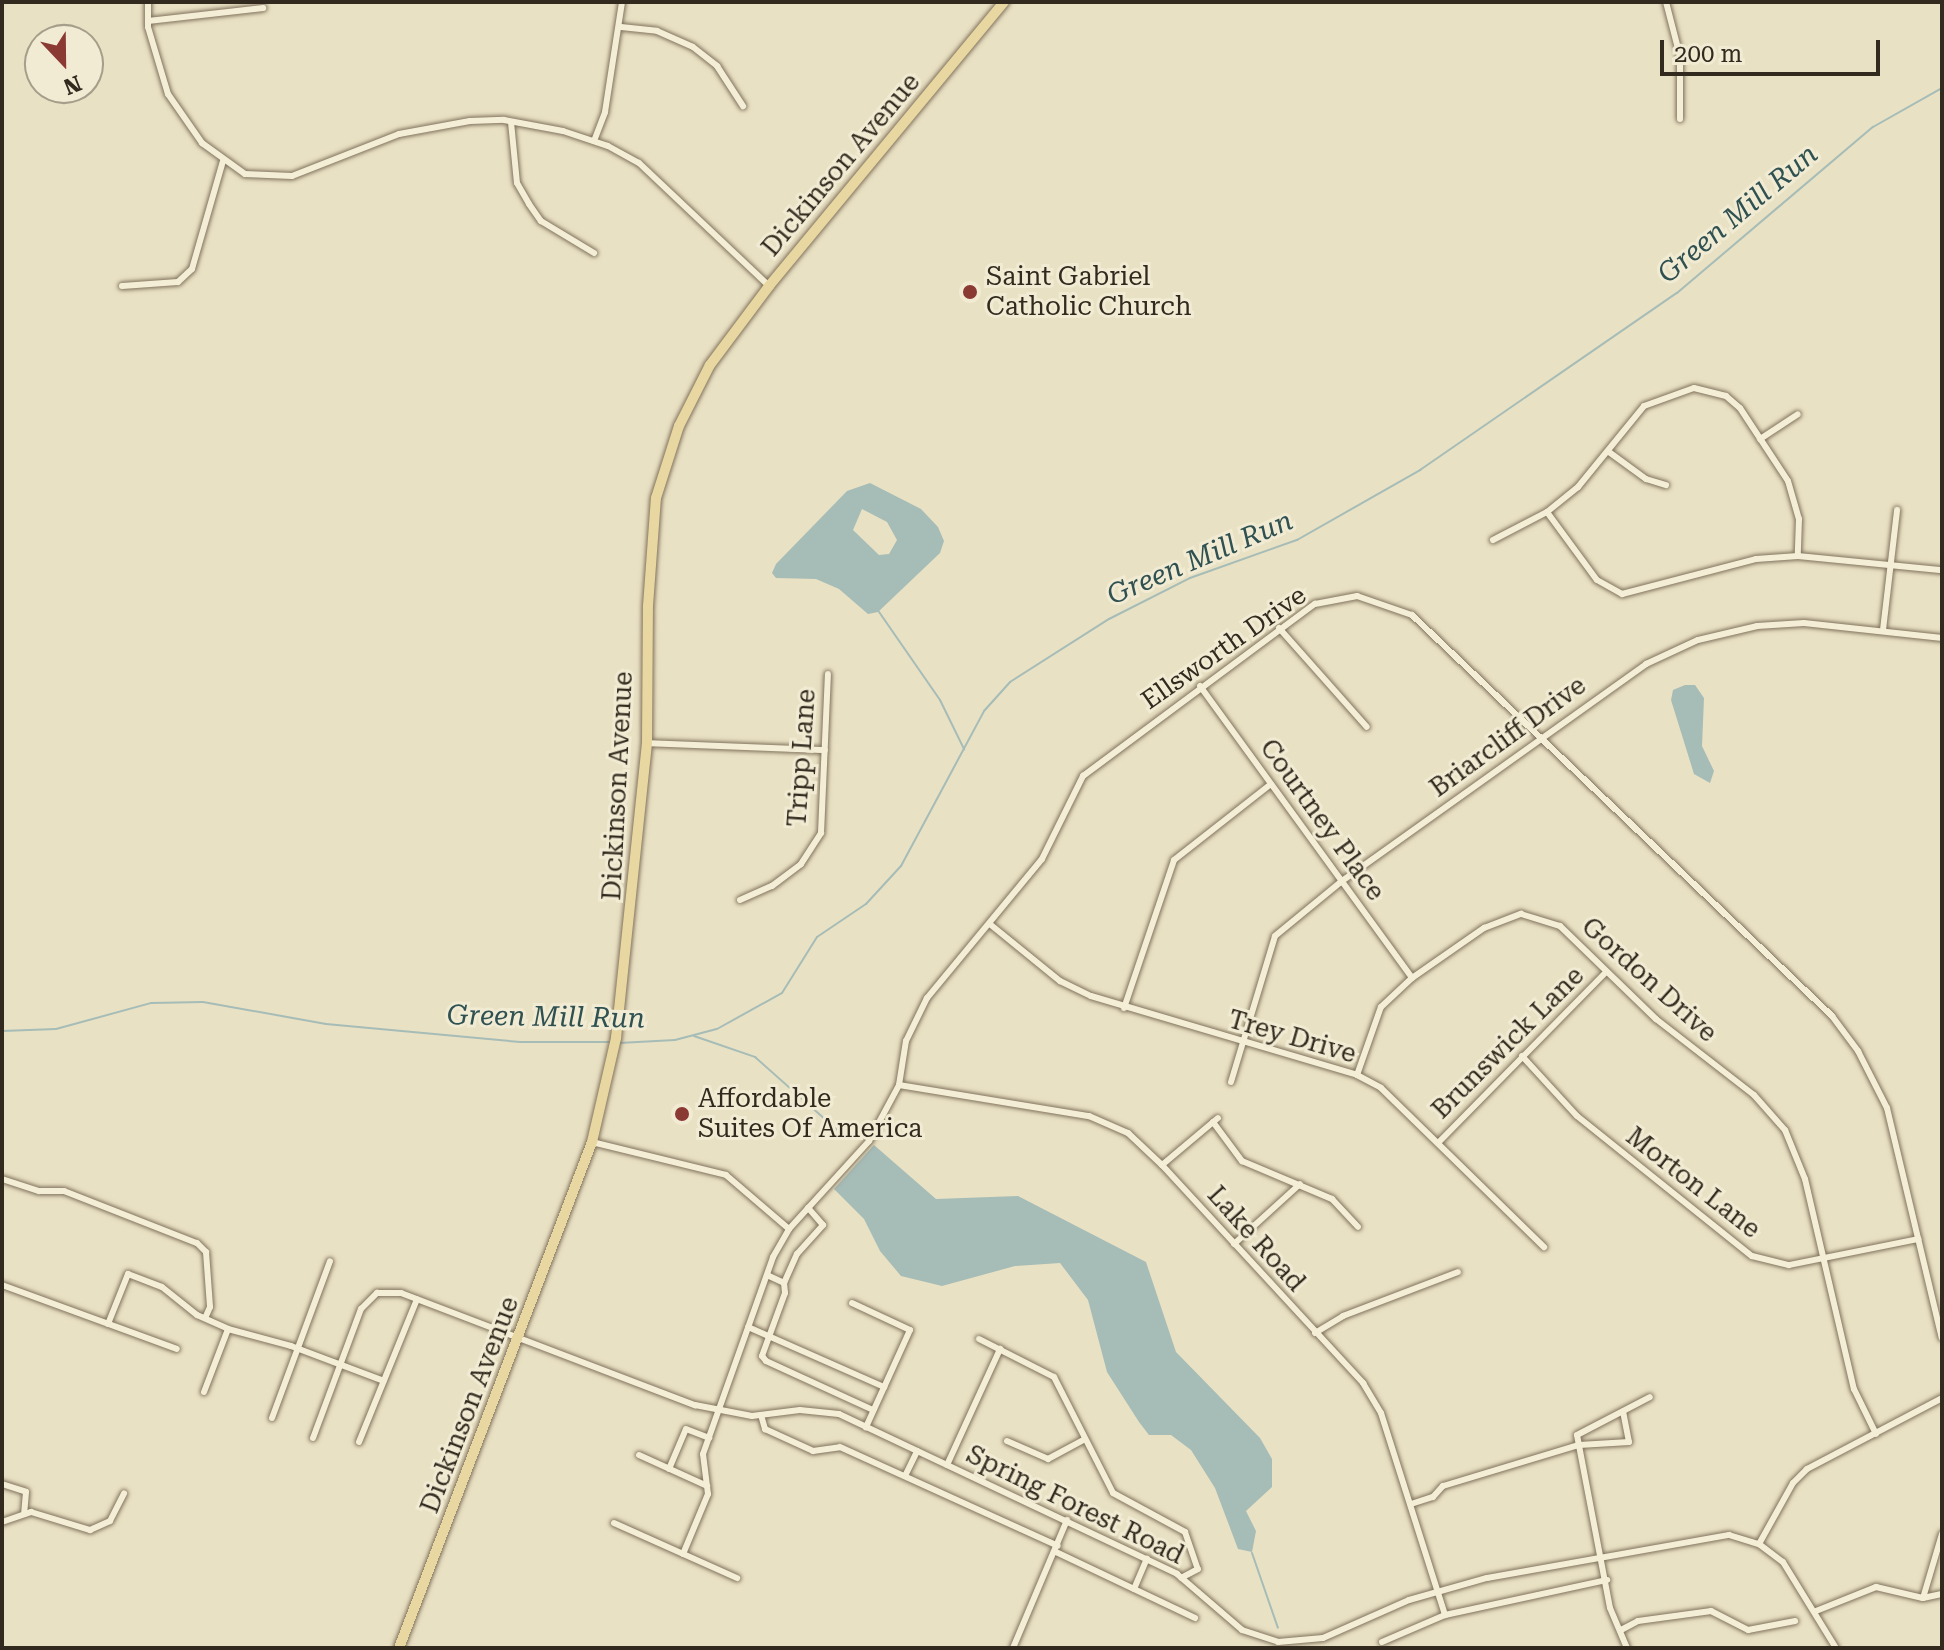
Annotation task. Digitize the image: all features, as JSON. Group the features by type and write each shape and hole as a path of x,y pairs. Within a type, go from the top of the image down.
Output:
{"main road":[{"name":"Dickinson Avenue","path":"399,1648 592,1142 616,1038 647,743 648,606 656,498 679,426 710,365 769,286 1004,2"}],"street":[{"path":"148,2 148,21 168,94 185,123 223,161 245,174 292,176 399,134 470,121 511,122 594,141 639,163 769,286"},
{"path":"594,141 621,27 622,2"},
{"path":"1666,2 1680,56 1680,119"},
{"path":"148,21 263,8"},
{"path":"621,27 657,31 693,47 717,66 743,106"},
{"path":"511,122 517,183 529,204 541,221 594,253"},
{"path":"122,286 178,282 192,269 223,161"},
{"path":"1493,540 1547,512 1609,452 1644,406 1694,388 1726,396 1760,439 1796,498 1798,556"},
{"path":"1760,439 1798,414"},
{"path":"1609,452 1646,479 1666,485"},
{"path":"1883,630 1897,510"},
{"path":"1547,512 1597,580 1622,594 1728,564 1798,556 1942,570"},
{"name":"Ellsworth Drive","path":"683,1554 706,1507 703,1454 767,1275 789,1229 869,1141 899,1085 906,1041 927,998 991,925 1042,859 1083,776 1200,686 1315,604 1357,596 1412,615 1832,1016 1858,1051 1887,1108 1942,1338"},
{"name":"Briarcliff Drive","path":"1231,1082 1275,936 1342,881 1646,664 1698,640 1773,625 1883,630 1942,638"},
{"path":"1279,628 1367,727"},
{"name":"Tripp Lane","path":"740,900 772,886 801,864 821,833 828,674"},
{"name":"Courtney Place","path":"1200,686 1412,978"},
{"path":"647,743 825,750"},
{"path":"1124,1008 1174,860 1271,784"},
{"name":"Gordon Drive","path":"1357,1075 1381,1007 1412,978 1484,928 1521,914 1560,926 1689,1048 1772,1111 1795,1149 1854,1389 1876,1434"},
{"name":"Trey Drive","path":"991,925 1060,981 1124,1008 1357,1075 1381,1088 1544,1247"},
{"name":"Brunswick Lane","path":"1439,1142 1606,972"},
{"name":"Morton Lane","path":"1522,1056 1577,1116 1733,1244 1771,1262 1824,1260 1918,1239"},
{"name":"Lake Road","path":"899,1085 1089,1116 1128,1133 1162,1165 1363,1383 1381,1413 1445,1615"},
{"path":"1162,1165 1215,1120 1242,1161 1332,1199 1358,1227"},
{"path":"592,1142 726,1175 789,1229"},
{"path":"2,1179 39,1191 64,1191 197,1243 206,1252 210,1307 205,1318"},
{"path":"1234,1244 1300,1184"},
{"path":"808,1208 823,1225 797,1254 784,1283 785,1293 762,1356 766,1361 873,1410"},
{"path":"272,1418 330,1261"},
{"path":"1315,1333 1343,1316 1458,1272"},
{"path":"108,1324 128,1274 162,1287 205,1318 228,1329 300,1349 384,1381"},
{"path":"767,1275 784,1283"},
{"path":"2,1285 177,1349"},
{"name":"Spring Forest Road","path":"340,1364 361,1309 377,1293 417,1299 719,1410 761,1415 800,1410 839,1414 1147,1559 1181,1578 1242,1630 1278,1642 1323,1638 1439,1589 1603,1554 1704,1536 1729,1535 1759,1544 1791,1571 1836,1648"},
{"path":"359,1442 417,1299"},
{"path":"852,1303 910,1330 866,1427"},
{"path":"748,1327 884,1387"},
{"path":"204,1392 228,1329"},
{"path":"979,1339 1054,1377 1118,1499 1185,1532 1198,1569 1181,1578"},
{"path":"947,1465 1000,1349"},
{"path":"313,1438 340,1364"},
{"path":"1627,1648 1610,1608 1603,1554 1577,1435 1650,1397"},
{"path":"1759,1544 1807,1469 1942,1398"},
{"path":"1411,1504 1433,1497 1443,1486 1579,1445 1629,1442 1623,1412"},
{"path":"761,1415 765,1429 813,1451 840,1447 1195,1618"},
{"path":"669,1469 686,1429 709,1438"},
{"path":"1007,1441 1048,1459 1085,1439"},
{"path":"905,1476 917,1451"},
{"path":"639,1455 707,1486"},
{"path":"2,1484 26,1492 24,1514"},
{"path":"2,1522 24,1514 90,1530 110,1521 124,1493"},
{"path":"1013,1648 1067,1520"},
{"path":"614,1523 737,1578"},
{"path":"1923,1598 1942,1534"},
{"path":"1134,1589 1147,1559"},
{"path":"1382,1642 1445,1615 1607,1580"},
{"path":"1816,1611 1876,1587 1923,1598 1942,1594"},
{"path":"1621,1630 1638,1621 1711,1611 1748,1630 1795,1621"}],"water":[{"path":"870,483 921,509 938,527 944,541 940,553 878,612 868,614 839,589 816,579 776,578 772,573 776,564 847,491","holes":["862,509 887,522 897,540 889,554 879,555 853,530"]},
{"path":"1695,685 1704,698 1702,746 1714,771 1710,783 1694,774 1671,700 1673,690"},
{"path":"874,1145 936,1199 1018,1196 1146,1262 1176,1352 1260,1438 1272,1459 1272,1487 1246,1511 1256,1531 1252,1552 1238,1549 1215,1488 1191,1450 1171,1435 1149,1435 1139,1422 1107,1372 1088,1300 1060,1263 1015,1266 942,1286 901,1276 880,1251 864,1219 834,1189"}],"waterway":[{"name":"Green Mill Run","path":"619,1043 675,1040 717,1029 782,993 817,937 866,904 901,866 984,711 1010,682 1109,619 1190,578 1297,540 1420,470 1677,293 1873,127 1942,88"},
{"path":"877,609 940,700 964,749"},
{"name":"Green Mill Run","path":"2,1031 56,1029 151,1003 203,1002 326,1024 520,1042 613,1042"},
{"path":"694,1036 755,1057 845,1137"},
{"path":"1252,1553 1278,1628"}],"place":[{"name":"Saint Gabriel Catholic Church","path":"970,292"},
{"name":"Affordable Suites Of America","path":"682,1114"}]}
